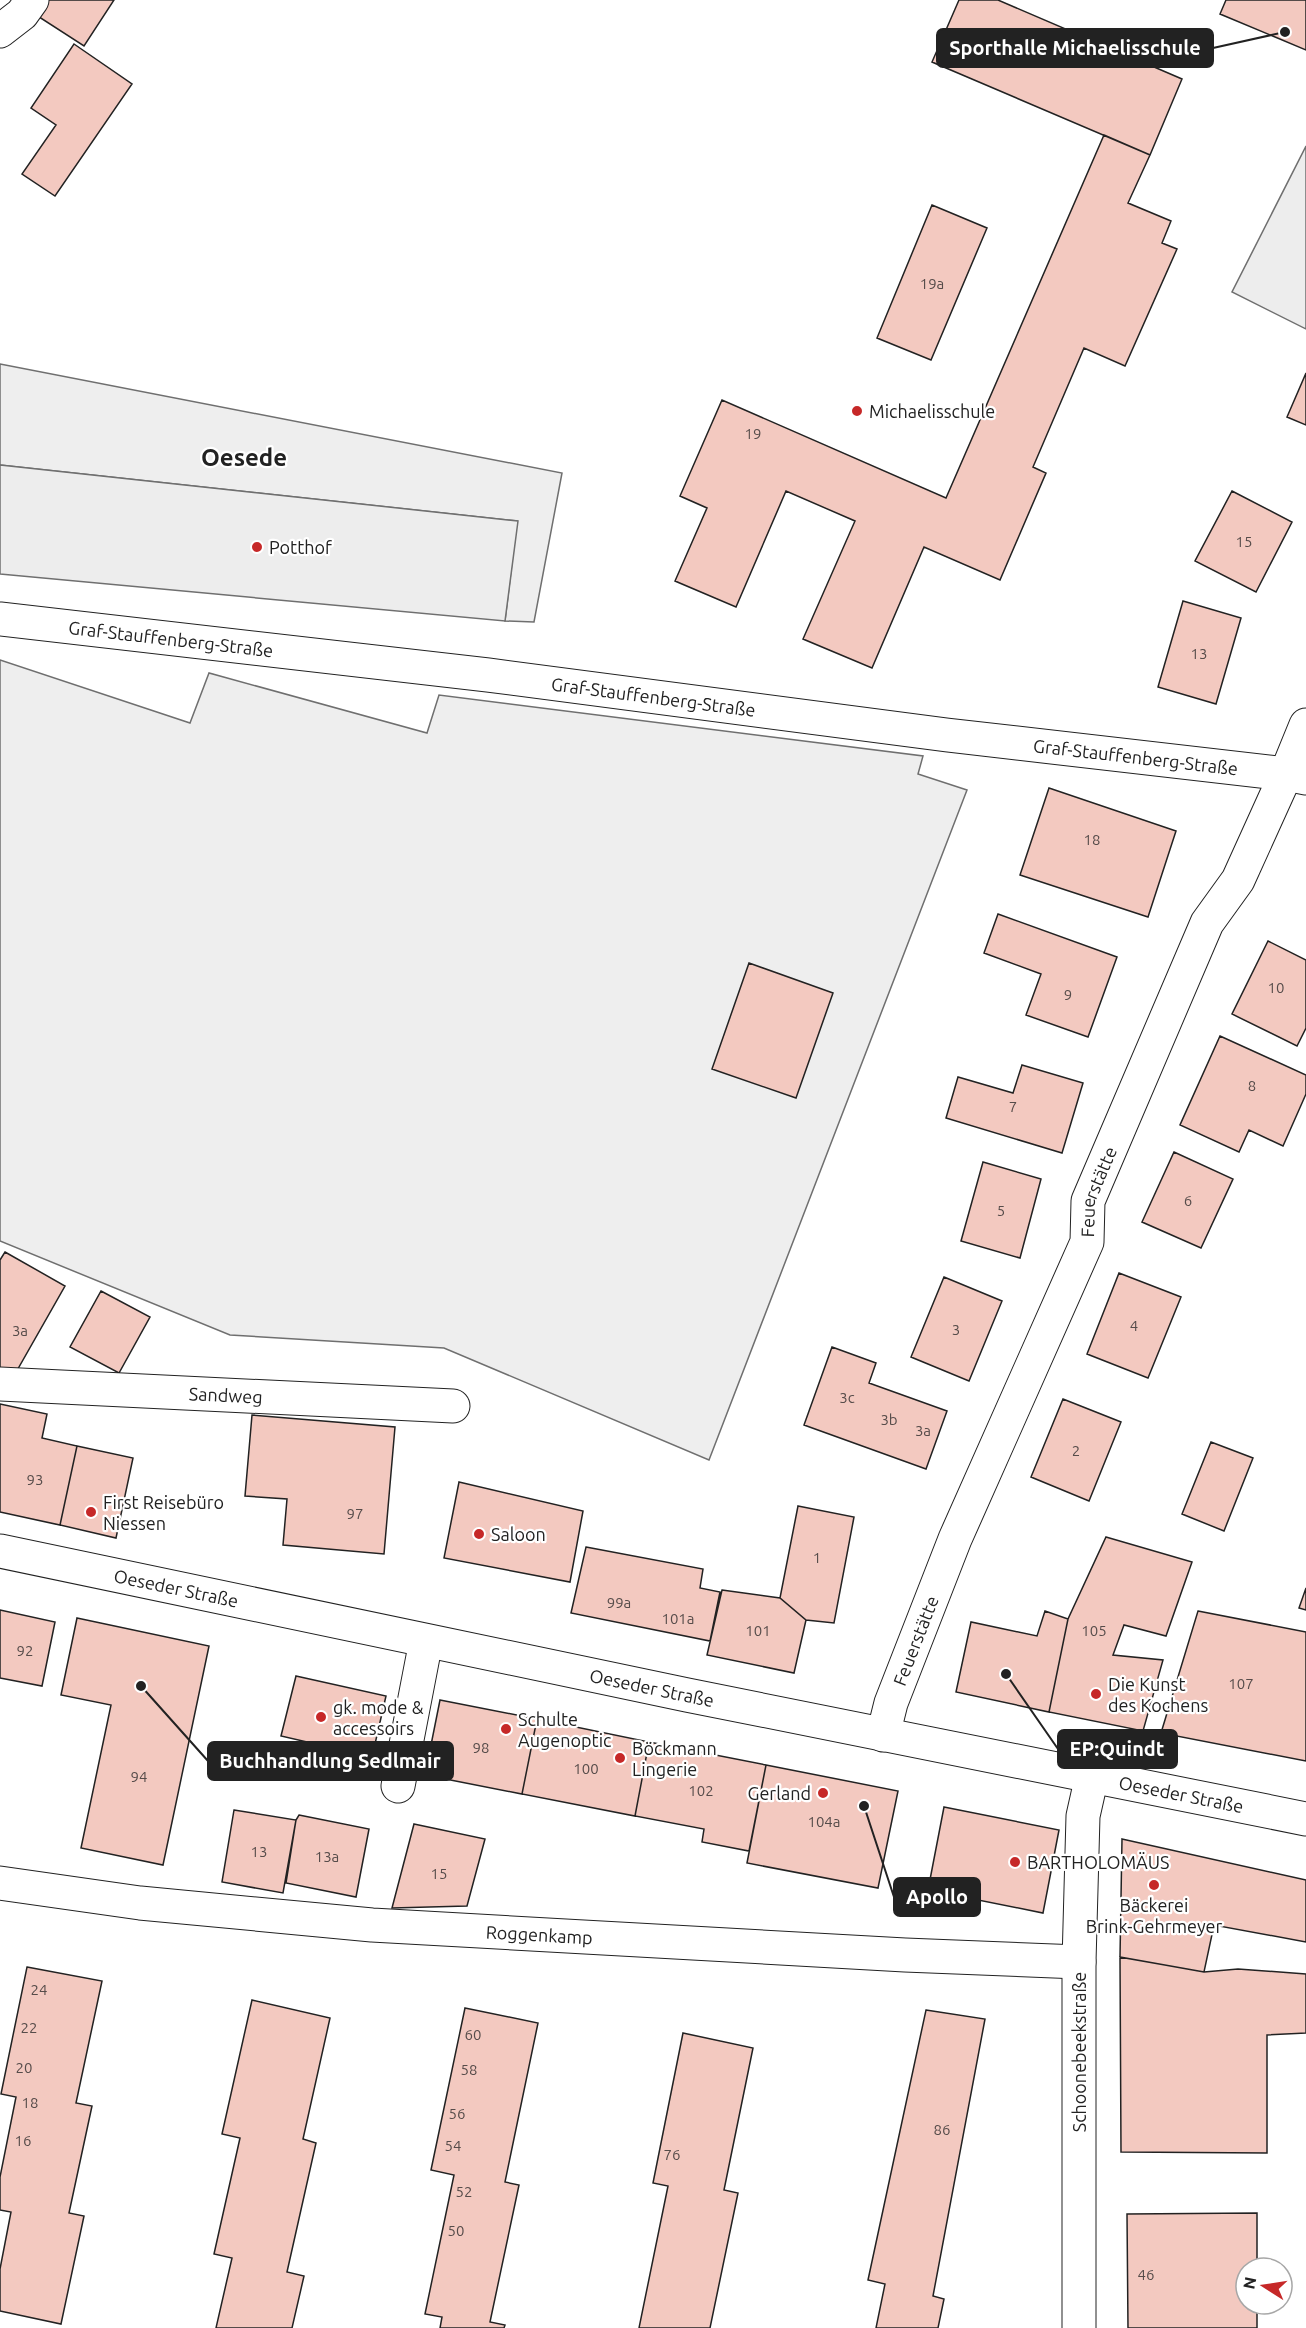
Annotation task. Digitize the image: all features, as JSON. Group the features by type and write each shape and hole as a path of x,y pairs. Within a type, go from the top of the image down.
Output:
{"street":[{"path":"0,31 22,14 32,0"},
{"name":"Graf-Stauffenberg-Straße","path":"0,620 488,675 947,735 1296,776"},
{"name":"Feuerstätte","path":"884,1735 891,1703 955,1539 1087,1242 1088,1201 1207,923 1238,880 1296,776 1306,724"},
{"name":"Sandweg","path":"0,1384 453,1406"},
{"name":"Oeseder Straße","path":"0,1551 884,1735 1306,1819"},
{"path":"398,1786 426,1641"},
{"name":"Schoonebeekstraße","path":"1079,2328 1078,1962 1083,1816 1092,1776"},
{"name":"Roggenkamp","path":"0,1883 140,1903 372,1925 825,1951 1078,1962"}],"shaded area":[{"path":"1306,146 1306,329 1232,292"},
{"path":"0,364 562,473 534,622 505,621 517,521 0,465"},
{"name":"Potthof","path":"0,465 518,521 505,621 0,574"},
{"path":"0,660 190,723 209,673 427,733 439,695 923,756 918,774 967,790 709,1460 444,1348 230,1335 0,1241"}],"building":[{"path":"46,0 114,0 84,46 36,15"},
{"path":"959,0 998,0 1182,79 1150,155 932,62"},
{"path":"1226,0 1306,0 1306,50 1220,14"},
{"path":"74,44 132,84 55,196 22,174 56,125 31,108"},
{"path":"1104,135 1150,155 1128,203 1171,221 1162,243 1177,249 1125,366 1084,348 1033,467 1046,473 1000,580 924,547 872,668 803,639 855,521 786,491 736,607 675,581 707,508 680,496 722,400 946,498"},
{"path":"932,205 987,228 931,360 877,338"},
{"path":"1306,373 1306,425 1287,417"},
{"path":"1232,491 1292,522 1256,592 1195,561"},
{"path":"1183,601 1241,618 1216,704 1158,687"},
{"path":"1049,788 1176,831 1148,917 1020,875"},
{"path":"998,914 1117,957 1088,1037 1026,1015 1041,974 984,953"},
{"path":"1268,941 1306,960 1306,1028 1297,1046 1232,1014"},
{"path":"749,963 833,993 796,1098 712,1069"},
{"path":"1220,1036 1306,1075 1306,1094 1283,1146 1249,1130 1239,1152 1180,1125"},
{"path":"1022,1065 1083,1083 1062,1153 946,1118 958,1077 1013,1093"},
{"path":"1174,1152 1233,1179 1201,1248 1142,1222"},
{"path":"983,1162 1041,1179 1020,1258 961,1241"},
{"path":"5,1252 65,1286 11,1381 0,1375 0,1260"},
{"path":"1119,1273 1181,1297 1148,1378 1087,1354"},
{"path":"944,1277 1002,1301 969,1381 911,1357"},
{"path":"101,1291 150,1317 119,1373 70,1347"},
{"path":"832,1347 876,1363 869,1383 947,1411 926,1469 804,1425"},
{"path":"1063,1399 1121,1422 1089,1501 1031,1477"},
{"path":"0,1404 47,1414 42,1438 77,1446 60,1525 0,1512"},
{"path":"252,1415 395,1427 384,1554 283,1545 287,1499 245,1496"},
{"path":"1211,1442 1253,1458 1224,1531 1182,1514"},
{"path":"77,1446 133,1458 116,1538 60,1525"},
{"path":"459,1482 583,1511 570,1582 444,1558"},
{"path":"798,1506 854,1517 834,1623 806,1620 780,1598"},
{"path":"1106,1537 1192,1562 1166,1636 1124,1625 1113,1655 1163,1660 1143,1731 1049,1712 1068,1619"},
{"path":"586,1547 703,1569 700,1588 720,1592 710,1641 571,1613"},
{"path":"1306,1588 1306,1610 1299,1608"},
{"path":"722,1590 780,1598 806,1620 794,1673 707,1655"},
{"path":"0,1610 55,1622 42,1686 0,1678"},
{"path":"1045,1611 1068,1619 1049,1712 956,1692 971,1622 1037,1636"},
{"path":"1198,1611 1306,1632 1306,1761 1161,1733"},
{"path":"77,1618 209,1646 163,1865 81,1848 111,1705 61,1695"},
{"path":"296,1676 386,1696 372,1757 281,1736"},
{"path":"440,1700 537,1719 522,1794 425,1775"},
{"path":"537,1719 649,1742 635,1816 522,1794"},
{"path":"649,1742 766,1765 749,1851 702,1842 704,1829 635,1816"},
{"path":"766,1765 898,1791 878,1888 747,1863"},
{"path":"944,1807 1059,1830 1043,1913 928,1890"},
{"path":"234,1810 296,1820 283,1893 222,1882"},
{"path":"299,1815 369,1829 356,1897 286,1883 296,1820"},
{"path":"414,1824 485,1839 467,1906 392,1908"},
{"path":"1122,1839 1306,1880 1306,1942 1214,1925 1204,1972 1120,1957"},
{"path":"1120,1957 1204,1972 1238,1969 1306,1974 1306,2033 1267,2035 1267,2153 1121,2152"},
{"path":"27,1967 102,1981 76,2103 92,2106 69,2213 84,2216 61,2324 0,2311 0,2269 11,2212 0,2210 0,2177 16,2097 1,2094"},
{"path":"252,2000 330,2018 303,2139 316,2143 287,2272 304,2276 292,2328 216,2328 232,2258 214,2254 240,2138 222,2134"},
{"path":"465,2008 538,2023 505,2182 519,2185 490,2322 505,2325 504,2328 440,2328 442,2317 425,2314 454,2175 431,2170"},
{"path":"926,2010 985,2019 933,2296 944,2299 938,2328 876,2328 885,2284 868,2280"},
{"path":"683,2033 753,2048 724,2190 738,2193 710,2328 639,2328 668,2186 653,2183"},
{"path":"1257,2213 1257,2256 1234,2256 1234,2316 1257,2316 1257,2328 1128,2328 1127,2214"}],"place":[{"name":"Sporthalle Michaelisschule","path":"1285,32"},
{"name":"Michaelisschule","path":"857,411"},
{"name":"Potthof","path":"257,547"},
{"name":"First Reisebüro Niessen","path":"91,1512"},
{"name":"Saloon","path":"479,1534"},
{"name":"EP:Quindt","path":"1006,1674"},
{"name":"Buchhandlung Sedlmair","path":"141,1686"},
{"name":"Die Kunst des Kochens","path":"1096,1694"},
{"name":"gk. mode & accessoirs","path":"321,1717"},
{"name":"Schulte Augenoptic","path":"506,1729"},
{"name":"Böckmann Lingerie","path":"620,1758"},
{"name":"Gerland","path":"823,1793"},
{"name":"Apollo","path":"864,1806"},
{"name":"BARTHOLOMÄUS","path":"1015,1862"},
{"name":"Bäckerei Brink-Gehrmeyer","path":"1154,1885"}],"district":[{"name":"Oesede","path":"244,457"}]}
